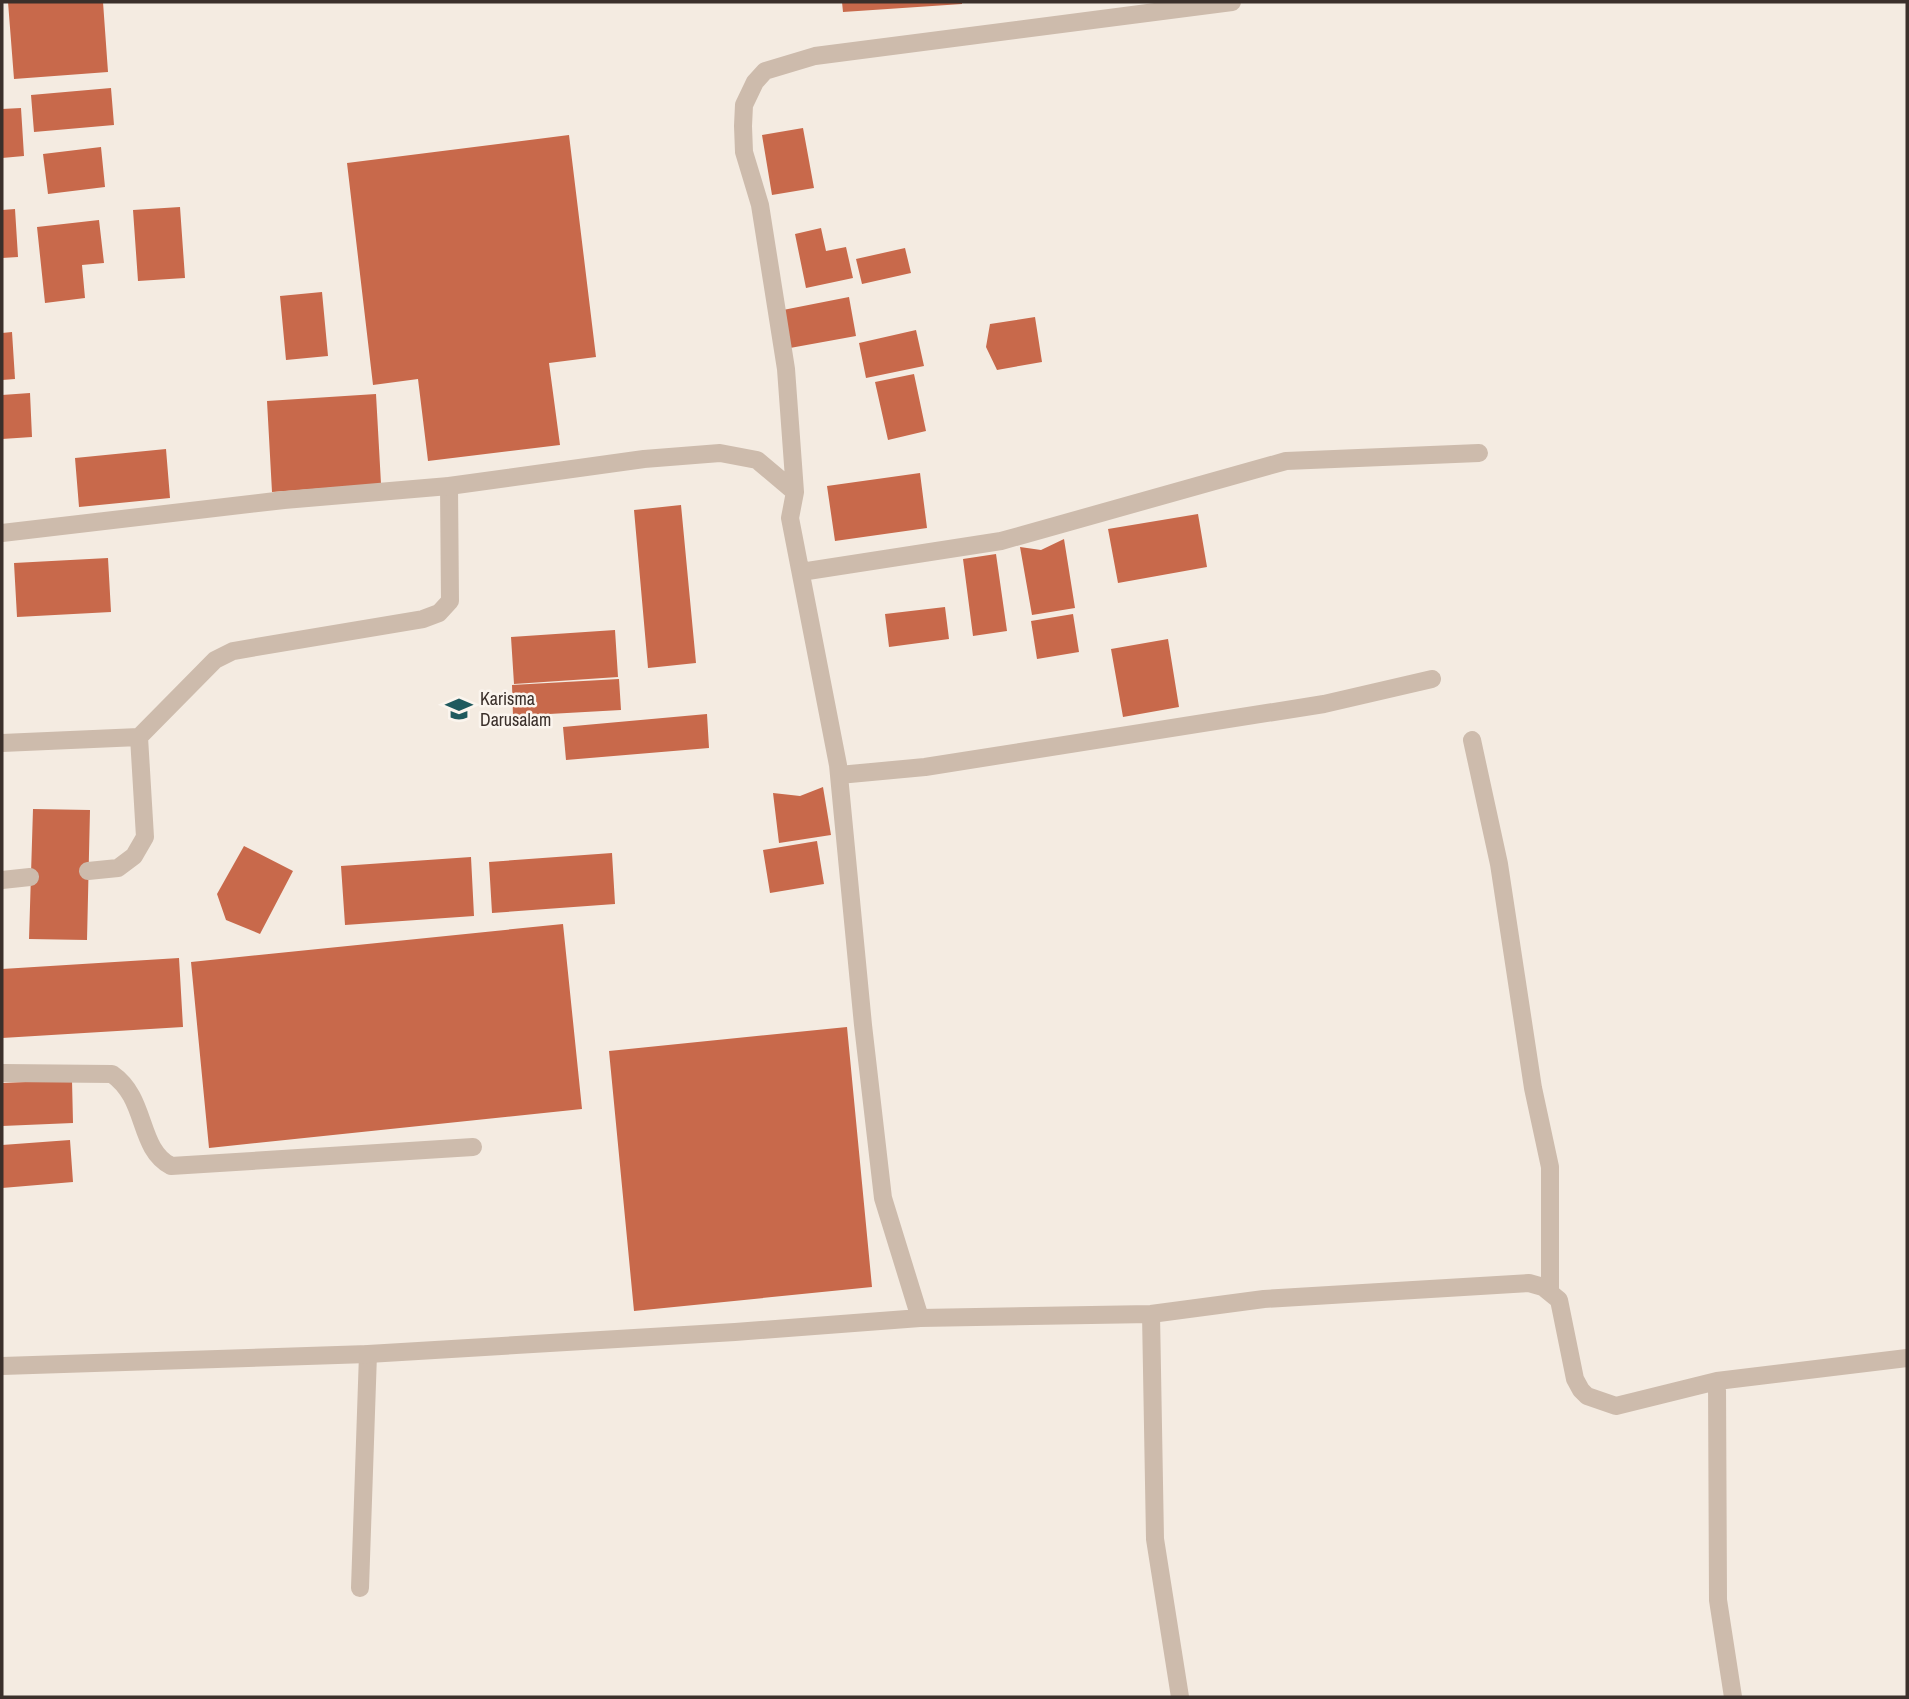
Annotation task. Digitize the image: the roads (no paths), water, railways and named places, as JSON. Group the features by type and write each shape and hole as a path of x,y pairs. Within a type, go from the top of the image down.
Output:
{"street":[{"path":"920,1318 883,1198 839,775 790,518 796,492 786,369 760,205 744,152 744,105 755,82 765,71 815,55 1232,2"},
{"path":"2,533 284,500 449,486 644,459 720,453 757,460 796,492"},
{"path":"801,572 1001,541 1286,461 1479,453"},
{"path":"2,743 139,737 215,660 233,651 424,619 439,614 450,601 449,486"},
{"path":"839,775 925,767 1324,704 1433,680"},
{"path":"88,871 118,868 134,856 145,838 139,737"},
{"path":"1472,740 1499,864 1532,1088 1550,1167 1550,1292"},
{"path":"2,880 30,877"},
{"path":"2,1073 112,1074 122,1080 134,1096 158,1160 171,1166 473,1147"},
{"path":"2,1366 368,1353 707,1334 920,1318 1151,1314 1264,1299 1529,1283 1550,1292 1559,1300 1575,1379 1587,1396 1616,1406 1717,1381 1907,1358"},
{"path":"1151,1314 1155,1539 1180,1697"},
{"path":"360,1588 368,1353"},
{"path":"1717,1381 1718,1600 1733,1697"}],"place":[{"name":"Karisma Darusalam","path":"459,709"}]}
